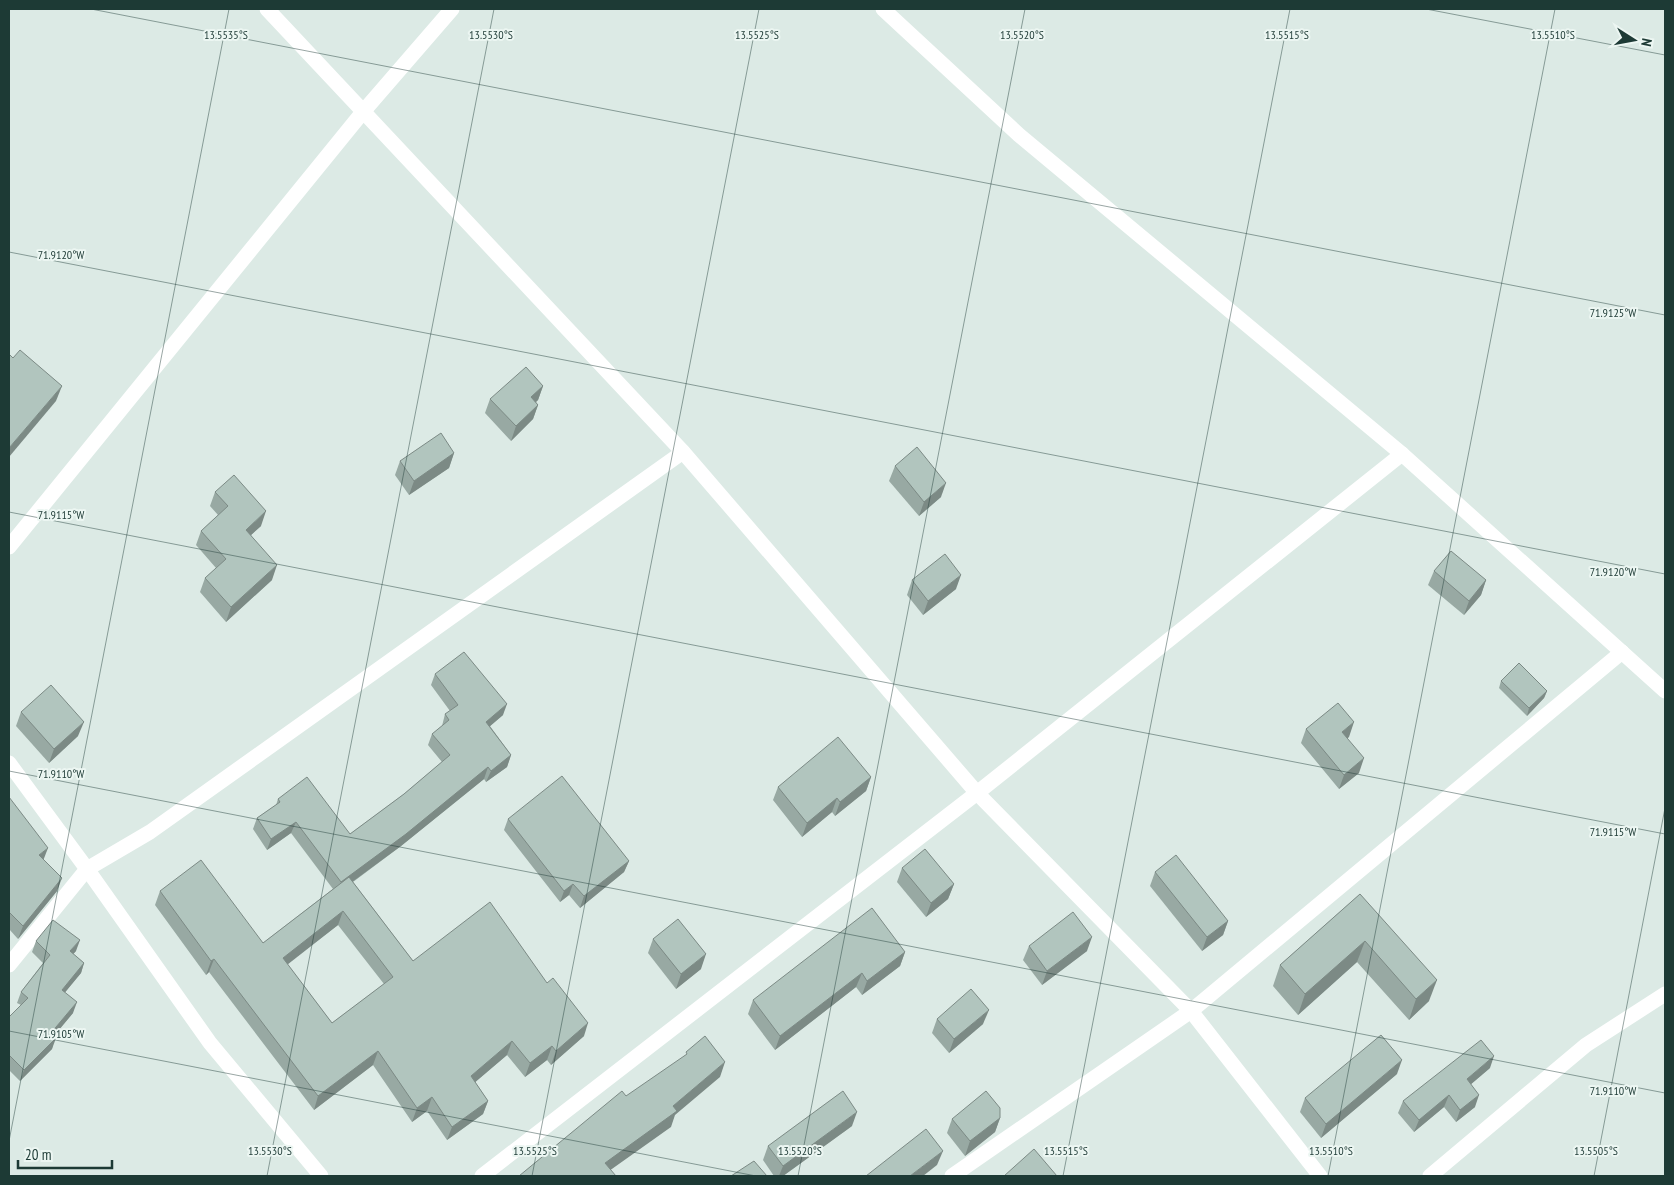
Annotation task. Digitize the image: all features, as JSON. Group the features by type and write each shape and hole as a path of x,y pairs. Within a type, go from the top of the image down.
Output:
{"street":[{"path":"267,9 362,113 683,452 977,793 1191,1011 1320,1176"},
{"path":"9,547 362,113 452,9"},
{"path":"883,9 1019,135 1402,454 1665,691"},
{"path":"9,965 87,869 150,832 683,452"},
{"path":"482,1176 977,793 1402,454"},
{"path":"952,1176 1191,1011 1622,652"},
{"path":"9,763 87,869 210,1043 321,1176"},
{"path":"1430,1176 1586,1045 1665,994"}],"building":[{"path":"20,350 62,386 9,448 9,354 13,358"},
{"path":"526,367 543,386 531,397 538,405 516,426 490,399"},
{"path":"441,433 454,453 414,481 400,461"},
{"path":"917,447 946,483 924,502 895,466"},
{"path":"234,475 266,511 246,530 277,565 231,607 205,578 226,559 201,531 228,506 215,492"},
{"path":"1451,551 1486,580 1469,601 1434,571"},
{"path":"945,554 961,575 928,601 912,580"},
{"path":"464,652 507,704 486,722 511,755 491,771 488,767 406,834 341,882 296,822 271,839 257,818 280,802 278,799 307,777 350,834 404,794 450,755 432,734 449,720 445,714 458,705 435,674"},
{"path":"1519,663 1547,691 1529,708 1501,681"},
{"path":"51,685 84,722 54,749 21,712"},
{"path":"1338,703 1354,722 1342,732 1364,758 1344,775 1306,729"},
{"path":"838,737 871,777 840,802 837,798 807,823 778,787"},
{"path":"562,776 629,861 584,896 573,884 564,891 508,819"},
{"path":"9,797 48,848 39,855 62,878 23,926 9,912"},
{"path":"925,849 954,884 931,903 902,868"},
{"path":"1176,855 1228,921 1207,937 1155,872"},
{"path":"201,860 263,943 349,877 413,961 490,902 547,983 553,978 588,1023 556,1051 552,1046 530,1063 512,1041 471,1076 488,1101 452,1127 432,1097 417,1108 378,1051 318,1096 214,959 211,961 160,891","holes":["343,911 393,977 332,1023 283,958"]},
{"path":"1360,894 1437,980 1416,999 1365,941 1305,994 1280,965"},
{"path":"872,908 905,952 867,981 862,973 780,1036 753,1000"},
{"path":"1073,912 1092,937 1047,971 1029,946"},
{"path":"678,919 706,954 681,974 653,939"},
{"path":"53,920 80,940 70,951 84,963 62,990 77,1002 51,1033 56,1038 24,1070 9,1055 9,1017 28,998 21,992 50,955 36,941"},
{"path":"971,989 989,1010 954,1039 937,1019"},
{"path":"1381,1035 1402,1060 1326,1124 1305,1098"},
{"path":"705,1036 725,1062 673,1106 677,1111 605,1163 616,1176 519,1176 622,1091 626,1096 687,1054 686,1052"},
{"path":"1481,1040 1494,1056 1467,1079 1479,1095 1460,1110 1449,1095 1419,1120 1403,1101"},
{"path":"843,1091 857,1112 783,1166 768,1146"},
{"path":"986,1091 1000,1108 1000,1118 970,1141 952,1119"},
{"path":"926,1129 943,1151 910,1176 866,1176"},
{"path":"1034,1149 1057,1176 1004,1176"},
{"path":"754,1161 767,1176 731,1176"}]}
